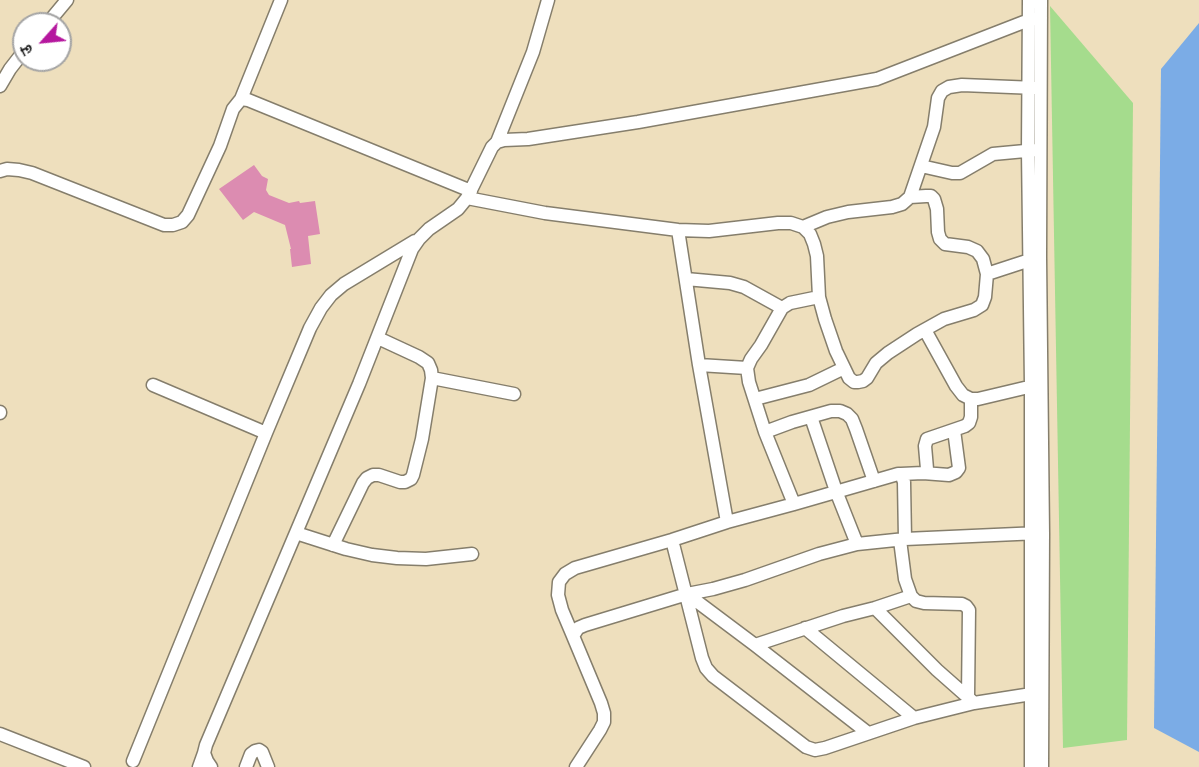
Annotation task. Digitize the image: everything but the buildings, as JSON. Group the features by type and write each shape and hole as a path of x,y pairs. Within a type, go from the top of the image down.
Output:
{"street":[{"path":"57,12 67,0"},
{"path":"0,171 8,169 32,173 165,225 182,222 188,215 220,146 233,109 241,99 280,0"},
{"path":"199,767 206,745 378,338 412,249 429,229 458,209 469,194 492,147 497,142 532,52 548,0"},
{"path":"1029,0 1035,19 1037,693 1042,767"},
{"path":"1035,19 1041,0"},
{"path":"497,142 638,122 877,79 1035,19"},
{"path":"0,86 12,66"},
{"path":"803,227 827,217 848,212 892,207 902,204 910,197 934,127 938,98 942,91 949,87 962,85 1035,88"},
{"path":"241,99 469,194 545,213 678,230 709,231 778,223 791,223 803,227 810,234 816,250 819,297 825,319 836,351 849,378 854,382 867,378 876,363 888,353 944,319 974,310 982,305 985,297 987,274 983,259 977,251 968,247 945,244 940,239 936,202 931,196 910,197"},
{"path":"921,166 960,173 993,154 1034,150"},
{"path":"678,230 727,522"},
{"path":"133,761 310,328 331,295 344,284 419,239"},
{"path":"987,274 1035,258"},
{"path":"686,279 730,283 744,287 782,308"},
{"path":"794,504 765,432 749,382 747,368 782,308 795,301 819,297"},
{"path":"926,330 957,386 963,395 971,399 1036,385"},
{"path":"333,545 367,478 373,474 393,481 405,482 411,479 422,439 432,378 428,363 378,338"},
{"path":"699,365 747,368"},
{"path":"754,399 809,384 844,368"},
{"path":"432,378 514,394"},
{"path":"153,385 267,433"},
{"path":"923,473 927,469 925,446 927,439 969,423 971,399"},
{"path":"765,432 831,411 847,414 852,419 874,481"},
{"path":"811,417 856,544"},
{"path":"576,767 600,730 604,722 604,713 602,703 562,610 558,595 559,582 565,574 575,568 727,522 898,474 949,475 956,472 958,468 954,430"},
{"path":"901,474 904,482 905,579 911,596 916,601 962,604 969,610 971,700"},
{"path":"296,533 372,555 426,559 472,554"},
{"path":"573,636 578,628 585,625 687,594 745,580 819,554 856,544 903,539 1037,533"},
{"path":"672,540 706,668 713,676 806,747 815,750 825,748 971,700 1037,693"},
{"path":"687,594 868,733"},
{"path":"755,645 911,596"},
{"path":"875,608 937,670 971,700"},
{"path":"805,628 914,718"},
{"path":"1031,767 1037,693"},
{"path":"0,734 84,767"},
{"path":"246,767 252,754 259,750 268,767"},
{"path":"204,753 212,767"}],"green space":[{"path":"1050,6 1133,103 1127,740 1063,748"}],"water":[{"path":"1199,23 1199,752 1154,728 1161,69"}]}
